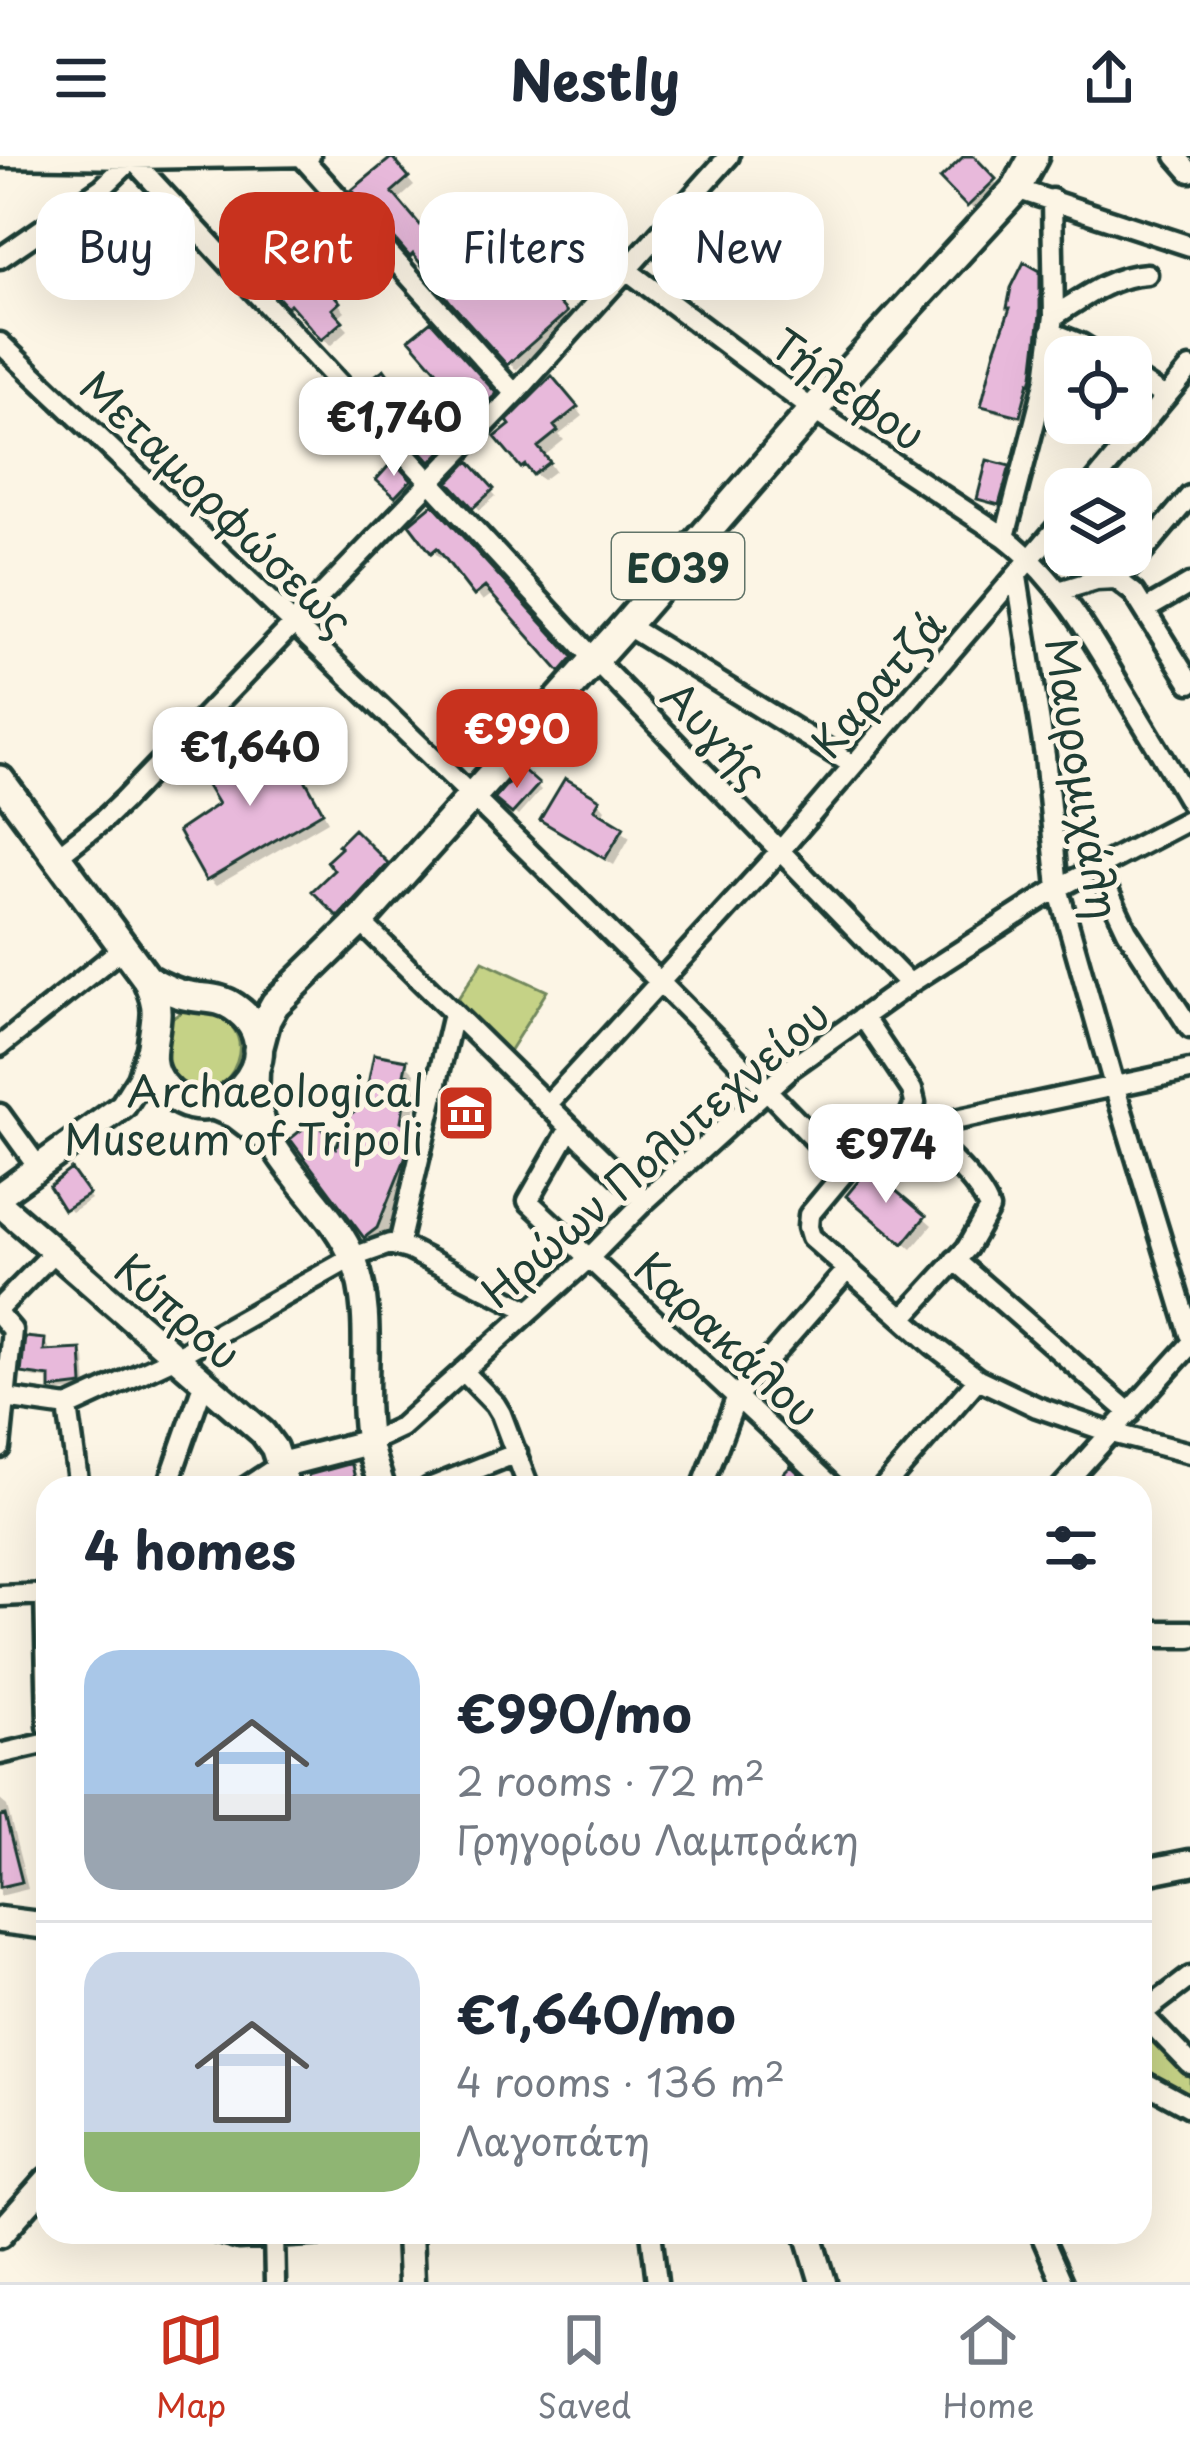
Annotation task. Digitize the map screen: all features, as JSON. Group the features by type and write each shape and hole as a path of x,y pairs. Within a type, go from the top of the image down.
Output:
{"main road":[{"name":"ΕΟ39","path":"257,1059 266,1020 286,992 360,921 595,660 813,410 1016,189 1034,156"},
{"path":"0,780 9,812 56,856 124,947 147,979 157,1012 140,1079 123,1106 0,1200"},
{"path":"147,979 178,994 231,1004 254,1004 286,992"},
{"path":"195,998 163,1015 151,1040 152,1067 174,1097 191,1104 225,1102 249,1083 257,1059"},
{"path":"231,1004 255,1032 259,1108 276,1147 339,1233 363,1289 368,1442 378,1476"},
{"path":"210,1105 247,1124 276,1147"},
{"name":"Κύπρου","path":"0,1200 53,1252 263,1433 284,1476"},
{"path":"284,1476 368,1442"},
{"path":"1152,1634 1190,1634"},
{"path":"1152,1871 1190,1863"},
{"path":"0,1920 36,1924"},
{"path":"0,2234 36,2194"},
{"path":"409,2244 410,2282"},
{"path":"812,2244 823,2282"}],"street":[{"path":"301,156 515,394"},
{"path":"0,157 315,156"},
{"path":"628,271 729,156"},
{"path":"1176,156 1190,172"},
{"path":"0,259 102,188 132,160"},
{"name":"Αυγής","path":"132,160 595,660 909,984"},
{"path":"1016,189 1190,246"},
{"path":"1005,537 1046,379 1053,324 1052,199"},
{"name":"Τήλεφου","path":"628,271 813,410 1032,559 1096,644 1190,802"},
{"path":"1053,324 1110,281 1147,274"},
{"path":"56,856 108,816 601,300"},
{"path":"1053,324 1070,336"},
{"name":"Μεταμορφώσεως","path":"0,343 471,796 845,1171"},
{"path":"1106,468 1190,368"},
{"path":"1152,389 1165,397"},
{"path":"1059,591 1116,578 1190,496"},
{"name":"Καρατζά","path":"547,1105 780,850 1044,544"},
{"name":"Μαυρομιχάλη","path":"1017,577 1045,756 1058,888 1190,1334"},
{"path":"1116,578 1134,592 1190,683"},
{"path":"1145,610 1190,584"},
{"path":"626,625 853,765"},
{"name":"Ηρώων Πολυτεχνείου","path":"368,1442 401,1427 791,1068 909,984 1058,888 1190,819"},
{"path":"1097,867 1127,931 1190,1028"},
{"path":"360,921 645,1201"},
{"path":"0,1046 124,947"},
{"path":"399,1244 453,1014"},
{"path":"863,1017 912,1090 915,1103 910,1129"},
{"path":"1190,1070 910,1129 892,1126 878,1132 845,1171 809,1215 808,1227 811,1237 847,1270 978,1379 1037,1407 1190,1453"},
{"path":"0,1114 39,1168"},
{"name":"Καρακάλου","path":"570,1128 528,1201 821,1476"},
{"path":"903,1318 975,1236 989,1209 985,1194 932,1143 910,1129"},
{"path":"5,1398 68,1407 174,1358 352,1257 382,1246 399,1244 528,1310"},
{"path":"0,1448 12,1330 0,1312 53,1252"},
{"path":"955,1260 1130,1412"},
{"path":"706,1476 737,1396 847,1270"},
{"path":"1072,1476 1190,1345"},
{"path":"463,1371 495,1404 526,1476"},
{"path":"894,1476 978,1379"},
{"path":"171,1476 204,1382"},
{"path":"68,1407 77,1476"},
{"path":"459,1476 517,1453"},
{"path":"0,1596 36,1594"},
{"path":"0,1754 36,1746"},
{"path":"1152,2006 1190,1977"},
{"path":"1152,2025 1190,2064"},
{"path":"1152,2087 1190,2108"},
{"path":"274,2244 274,2282"},
{"path":"652,2244 656,2282"},
{"path":"1045,2244 1062,2282"}],"green space":[{"path":"483,961 547,991 508,1053 455,1003"},
{"path":"192,1009 218,1016 234,1029 239,1045 237,1062 228,1077 199,1093 182,1088 161,1069 167,1022"},
{"path":"1152,2036 1190,2072 1190,2100 1152,2079"}],"building":[{"path":"964,156 974,156 996,179 967,207 940,179"},
{"path":"392,157 409,177 392,192 352,190"},
{"path":"395,196 419,224 419,262 413,254 410,257 395,240"},
{"path":"1024,262 1040,271 1040,315 1033,376 1020,416 981,406 1010,308 1011,288"},
{"path":"281,300 338,300 332,309 343,321 321,340 290,304 287,307"},
{"path":"449,300 556,300 567,312 507,365"},
{"path":"431,321 497,394 441,440 446,446 431,462 361,386 384,369 419,423 448,401 455,392 409,339"},
{"path":"552,376 578,407 538,447 550,462 533,475 495,437"},
{"path":"987,460 1010,466 999,505 977,499"},
{"path":"393,461 411,480 395,497 376,480"},
{"path":"469,461 494,489 473,508 449,482"},
{"path":"433,504 573,657 560,672 485,587 474,596 437,548 431,553 409,524"},
{"path":"281,736 323,812 206,881 178,831 218,804 204,781"},
{"path":"521,768 539,784 512,814 494,799"},
{"path":"565,778 600,799 594,809 624,827 605,859 540,820"},
{"path":"354,829 388,863 338,917 312,891 334,870 327,861"},
{"path":"374,1054 407,1060 401,1121 413,1126 377,1228 364,1238 290,1139 315,1119 336,1147 348,1116 364,1104"},
{"path":"869,1168 926,1216 903,1244 846,1196"},
{"path":"71,1169 89,1194 64,1210 49,1186"},
{"path":"25,1337 45,1339 44,1351 81,1349 83,1385 50,1389 50,1377 21,1373"},
{"path":"349,1464 354,1476 308,1476"},
{"path":"791,1466 801,1476 781,1476"},
{"path":"5,1815 22,1882 0,1887 0,1816"}],"place":[{"name":"Archaeological Museum of Tripoli","path":"466,1113"}]}
